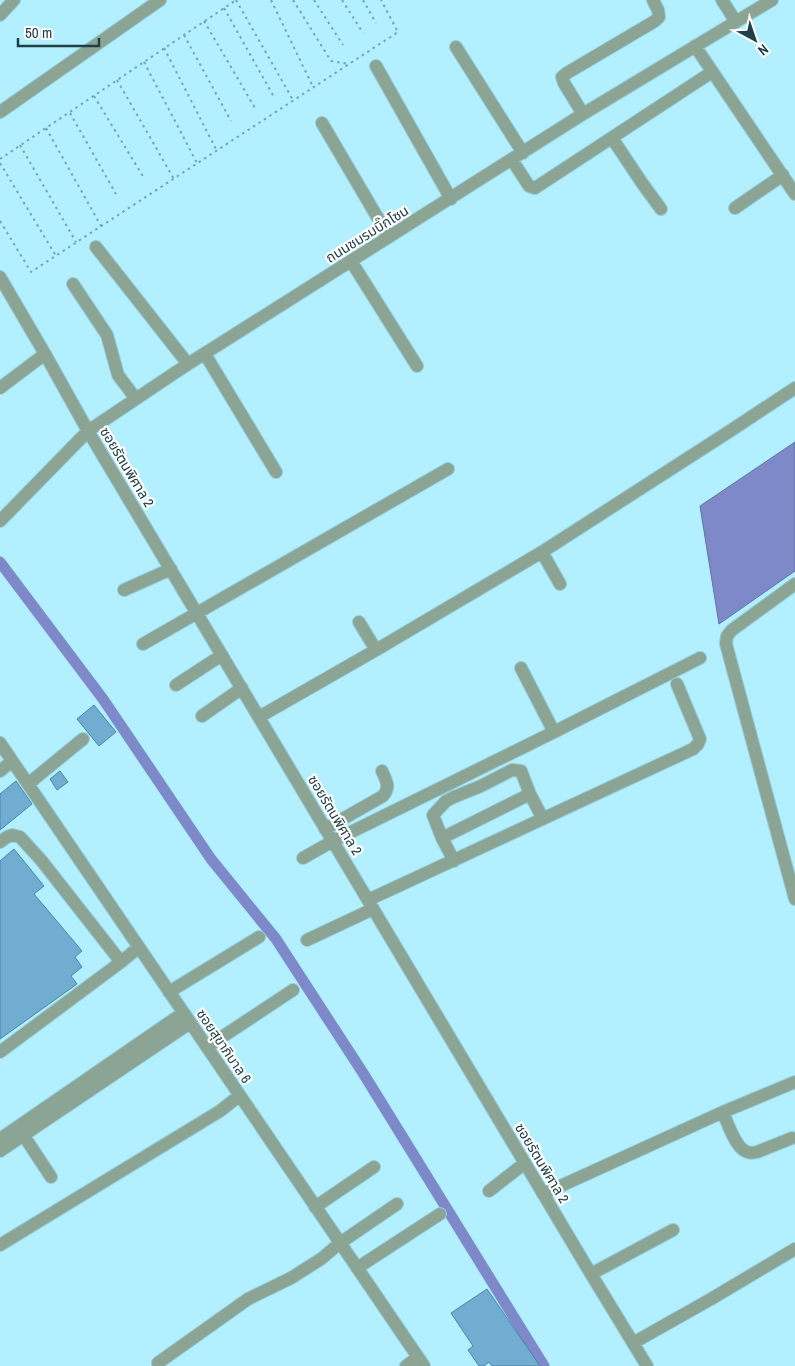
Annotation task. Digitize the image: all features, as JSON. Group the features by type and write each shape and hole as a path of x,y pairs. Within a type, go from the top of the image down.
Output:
{"street":[{"path":"0,15 14,0"},
{"path":"0,112 160,0"},
{"path":"583,114 562,77 655,21 659,16 653,0"},
{"path":"722,0 736,22"},
{"name":"ถนนชมรมบิ๊กโซน","path":"0,521 88,431 188,364 583,114 772,0"},
{"path":"695,46 795,194"},
{"path":"456,48 517,156 529,186 535,188 712,72"},
{"path":"376,66 450,199"},
{"path":"322,123 389,237"},
{"path":"612,138 661,209"},
{"path":"735,208 783,175"},
{"path":"96,247 188,364"},
{"path":"351,261 417,366"},
{"name":"ซอยรัตนพิศาล 2","path":"0,277 88,431 647,1366"},
{"path":"73,284 107,335 118,375 136,399"},
{"path":"0,388 45,354"},
{"path":"205,354 276,472"},
{"path":"259,717 542,552 795,388"},
{"path":"143,644 448,469"},
{"path":"542,552 560,584"},
{"path":"124,590 171,569"},
{"path":"795,584 732,630 726,644 795,898"},
{"path":"360,622 376,650"},
{"path":"176,685 222,655"},
{"path":"302,858 700,658"},
{"path":"521,668 554,732"},
{"path":"307,940 454,861 693,749 700,739 677,684"},
{"path":"202,716 242,688"},
{"path":"28,784 82,739"},
{"name":"ซอยสุขาภิบาล 6","path":"0,743 421,1361"},
{"path":"0,772 12,761"},
{"path":"454,861 433,815 446,801 512,770 521,771 543,820"},
{"path":"325,828 383,796 388,787 382,771"},
{"path":"442,838 530,794"},
{"path":"0,842 12,835 20,837 41,860 121,962"},
{"path":"169,992 259,938"},
{"path":"0,1052 139,947"},
{"path":"206,1048 294,990"},
{"path":"0,1151 24,1136 187,1018"},
{"path":"0,1139 187,1018"},
{"path":"544,1194 722,1112 795,1082"},
{"path":"0,1245 220,1111 239,1096"},
{"path":"722,1112 738,1144 744,1150 751,1153 792,1138"},
{"path":"24,1136 51,1176"},
{"path":"489,1191 525,1163"},
{"path":"316,1207 374,1167"},
{"path":"158,1363 248,1299 291,1278 397,1204"},
{"path":"357,1268 440,1214"},
{"path":"591,1274 673,1230"},
{"path":"632,1343 795,1249"},
{"path":"406,1366 421,1361"}],"path":[{"path":"0,159 236,0 293,100"},
{"path":"271,0 313,87"},
{"path":"293,0 331,61 349,64"},
{"path":"314,0 343,45"},
{"path":"342,0 362,33"},
{"path":"363,0 376,23"},
{"path":"0,221 31,272 398,32 380,0"},
{"path":"224,8 274,97"},
{"path":"204,21 255,108"},
{"path":"184,35 231,122"},
{"path":"164,48 217,151"},
{"path":"144,62 197,163"},
{"path":"117,80 174,178"},
{"path":"94,96 144,178"},
{"path":"70,112 116,194"},
{"path":"46,128 101,226"},
{"path":"20,145 76,242"},
{"path":"0,163 56,256"}],"water":[{"path":"795,442 795,571 719,624 700,506"}],"building":[{"path":"94,705 116,732 99,746 77,719"},
{"path":"60,771 68,782 57,790 50,779"},
{"path":"16,781 32,804 0,830 0,794"},
{"path":"14,849 44,886 34,894 82,951 75,957 82,967 71,976 77,984 0,1039 0,861"},
{"path":"487,1289 540,1366 492,1366 489,1362 484,1366 479,1366 468,1350 473,1346 451,1313"}],"waterway":[{"path":"0,562 103,699 211,859 276,939 363,1073 544,1366"}]}
